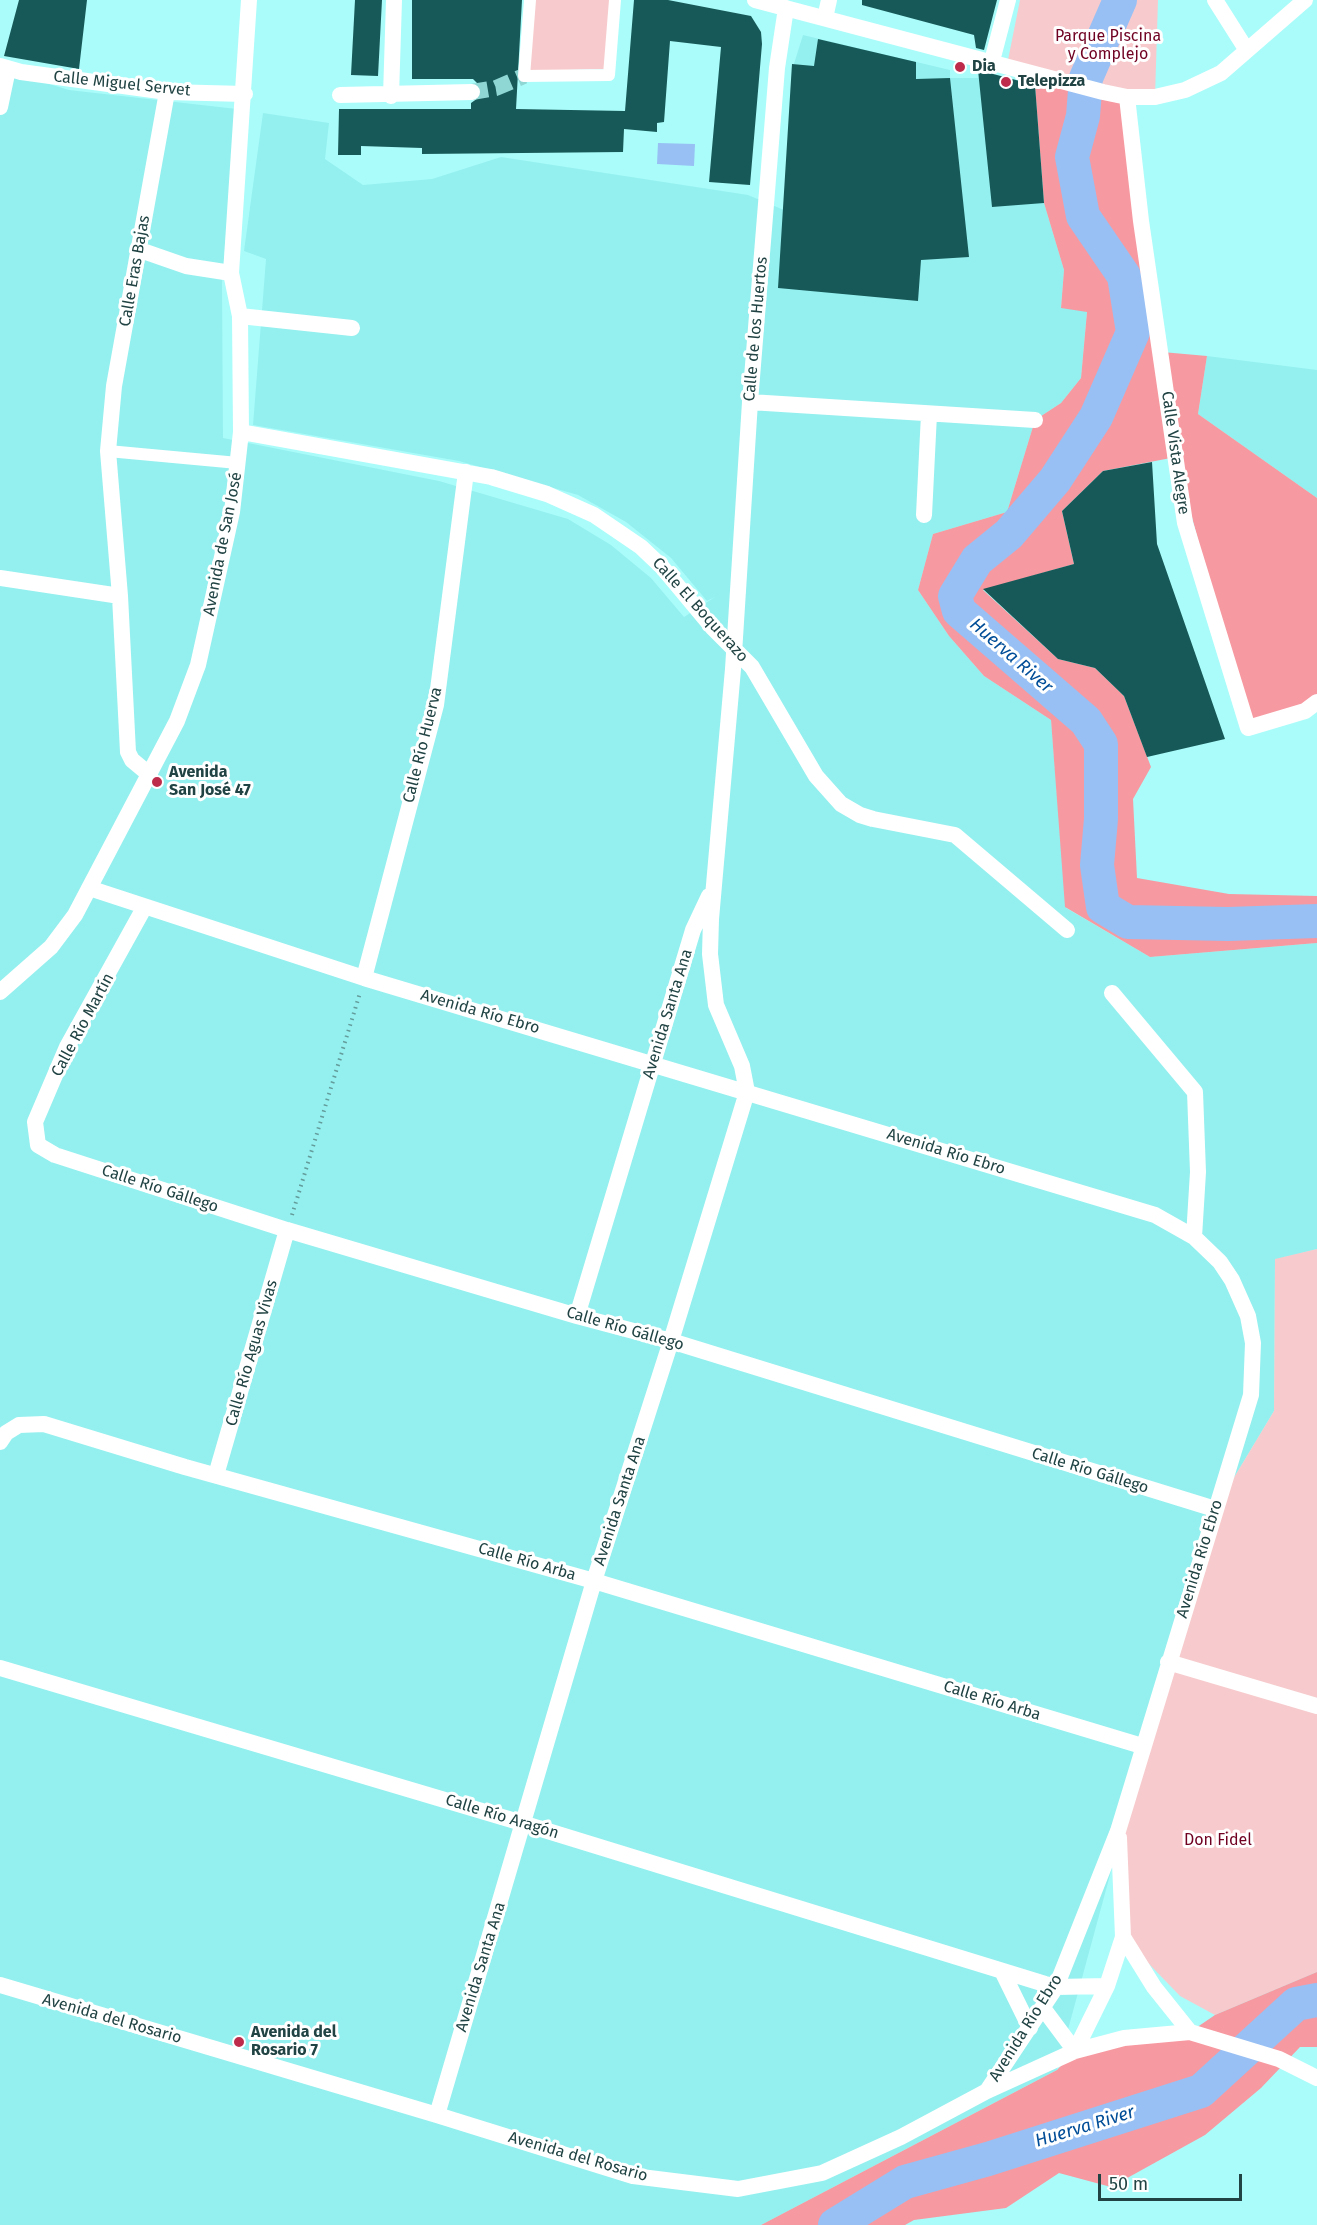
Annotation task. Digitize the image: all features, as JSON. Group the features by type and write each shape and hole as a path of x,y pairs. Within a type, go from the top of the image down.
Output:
{"street":[{"name":"Avenida de San José","path":"0,992 57,939 75,915 177,721 198,665 232,512 241,432 240,316 231,273 245,94 249,0"},
{"path":"391,96 394,0"},
{"path":"530,0 524,76 609,75 615,0"},
{"path":"755,0 1127,97 1160,97 1185,90 1221,73 1305,0"},
{"path":"825,18 829,0"},
{"path":"992,61 1008,0"},
{"path":"1215,0 1246,49"},
{"name":"Calle de los Huertos","path":"735,651 750,402 777,68 786,8"},
{"name":"Calle Miguel Servet","path":"4,67 167,92 245,94"},
{"path":"0,107 4,67"},
{"name":"Calle Eras Bajas","path":"150,774 132,760 128,752 120,596 108,451 114,386 167,92"},
{"path":"340,95 391,96 472,92"},
{"name":"Calle Vista Alegre","path":"1127,97 1141,221 1185,523 1248,728 1305,711 1317,702"},
{"path":"140,250 186,266 231,273"},
{"path":"240,316 352,328"},
{"path":"750,402 1035,420"},
{"path":"924,515 929,414"},
{"name":"Calle El Boquerazo","path":"241,432 466,472 548,494 594,515 620,531 662,567 758,674 816,776 842,804 860,815 873,819 945,831 955,836 1067,930"},
{"path":"108,451 238,463"},
{"name":"Calle Río Huerva","path":"364,978 436,705 466,472"},
{"path":"0,578 120,596"},
{"name":"Avenida Santa Ana","path":"437,2115 594,1581 671,1341 747,1092 742,1066 716,1005 710,954 713,887 720,841 735,651"},
{"name":"Avenida Santa Ana","path":"577,1316 693,930 713,887"},
{"name":"Avenida Río Ebro","path":"89,888 144,908 364,978 1155,1215 1194,1237 1220,1262 1232,1280 1248,1316 1253,1343 1251,1395 1142,1746 1118,1831 1056,1987 987,2091"},
{"name":"Calle Río Martín","path":"38,1145 35,1122 67,1047 144,908"},
{"path":"1112,993 1195,1092 1198,1172 1194,1237"},
{"name":"Calle Río Gállego","path":"38,1145 55,1155 287,1230 577,1316 671,1341 1215,1509"},
{"name":"Calle Río Aguas Vivas","path":"216,1475 287,1230"},
{"name":"Calle Río Arba","path":"0,1442 13,1428 27,1422 44,1424 216,1475 594,1581 1142,1746"},
{"path":"1168,1662 1317,1706"},
{"name":"Calle Río Aragón","path":"0,1668 524,1823 1056,1987 1107,1986"},
{"name":"Avenida Río Ebro","path":"1076,2051 1107,1986 1123,1937 1118,1831"},
{"name":"Avenida Río Ebro","path":"1123,1937 1155,1987 1190,2032"},
{"path":"1002,1971 1030,2028"},
{"name":"Avenida del Rosario","path":"0,1985 633,2176 738,2189 822,2173 901,2137 987,2091 1076,2051 1124,2038 1190,2032 1279,2059 1317,2078"},
{"path":"1043,2008 1076,2051"}],"path":[{"path":"287,1230 364,978"}],"shaded area":[{"path":"803,35 950,70 950,78 979,78 1044,203 1064,270 1061,307 1087,311 1081,378 1061,403 1035,420 1007,512 933,534 918,590 949,636 984,676 1051,720 1066,908 1150,957 1317,943 1317,1249 1275,1260 1274,1411 1215,1509 1168,1662 1057,2070 761,2225 0,2225 0,69 69,90 237,109 222,283 223,438 439,481 568,519 611,545 651,578 684,617 715,597 707,601 671,558 626,522 578,495 459,461 253,425 266,259 244,251 263,113 329,123 325,159 363,185 432,179 501,157 748,195 784,210 792,70"},
{"path":"1034,73 1127,97 1162,352 1207,356 1198,414 1317,498 1317,702 1248,728 1176,457 1103,471 1062,511 1074,564 983,590 1058,659 1095,668 1124,696 1151,767 1133,799 1137,878 1229,894 1317,896 1317,943 1150,957 1065,907 1051,720 984,676 949,636 918,590 933,534 1007,512 1035,420 1061,403 1081,378 1087,312 1061,308 1064,270 1044,203"},
{"path":"658,143 695,144 694,166 657,164"},
{"path":"1207,356 1317,370 1317,498 1198,414"},
{"path":"1317,1972 1317,2047 1300,2047 1261,2088 1205,2135 1111,2187 1059,2173 1006,2208 914,2220 905,2225 761,2225 1057,2070 1075,2051 1190,2032 1215,2015"}],"green space":[{"path":"535,0 610,0 604,69 529,71"},
{"name":"Parque Piscina y Complejo","path":"1020,0 1158,0 1155,97 1007,65"},
{"name":"Don Fidel","path":"1317,1249 1317,1972 1215,2015 1180,1996 1123,1937 1118,1831 1215,1509 1274,1411 1275,1259"}],"building":[{"path":"19,0 87,0 79,69 4,56"},
{"path":"355,0 382,0 378,76 351,75"},
{"path":"412,0 522,0 516,109 625,111 634,0 668,0 751,16 761,32 762,44 750,185 709,182 721,47 670,41 664,122 657,123 657,132 624,129 623,152 422,154 422,148 361,146 361,155 338,155 339,109 471,109 471,103 481,96 481,87 473,79 412,79"},
{"path":"862,0 997,0 984,50 976,48 974,35 862,5"},
{"path":"818,39 916,62 916,79 950,78 969,257 921,260 918,301 778,288 792,64 814,66"},
{"path":"978,70 1035,85 1044,203 992,207"},
{"path":"1152,462 1157,544 1225,739 1147,757 1124,696 1095,668 1058,659 983,589 1074,564 1062,511 1103,471"}],"waterway":[{"name":"Huerva River","path":"1120,0 1086,78 1083,116 1072,157 1083,216 1124,276 1133,332 1096,417 1055,480 1009,534 977,560 955,596 959,611 1086,721 1101,744 1101,819 1097,865 1103,907 1128,922 1228,924 1317,921"},
{"name":"Huerva River","path":"835,2225 905,2182 988,2159 1201,2091 1296,2004 1317,2000"}],"tunnel":[{"path":"472,92 496,88 524,76"}],"place":[{"name":"Dia","path":"960,67"},
{"name":"Telepizza","path":"1006,82"},
{"name":"Avenida San José 47","path":"157,782"},
{"name":"Avenida del Rosario 7","path":"239,2042"}]}
